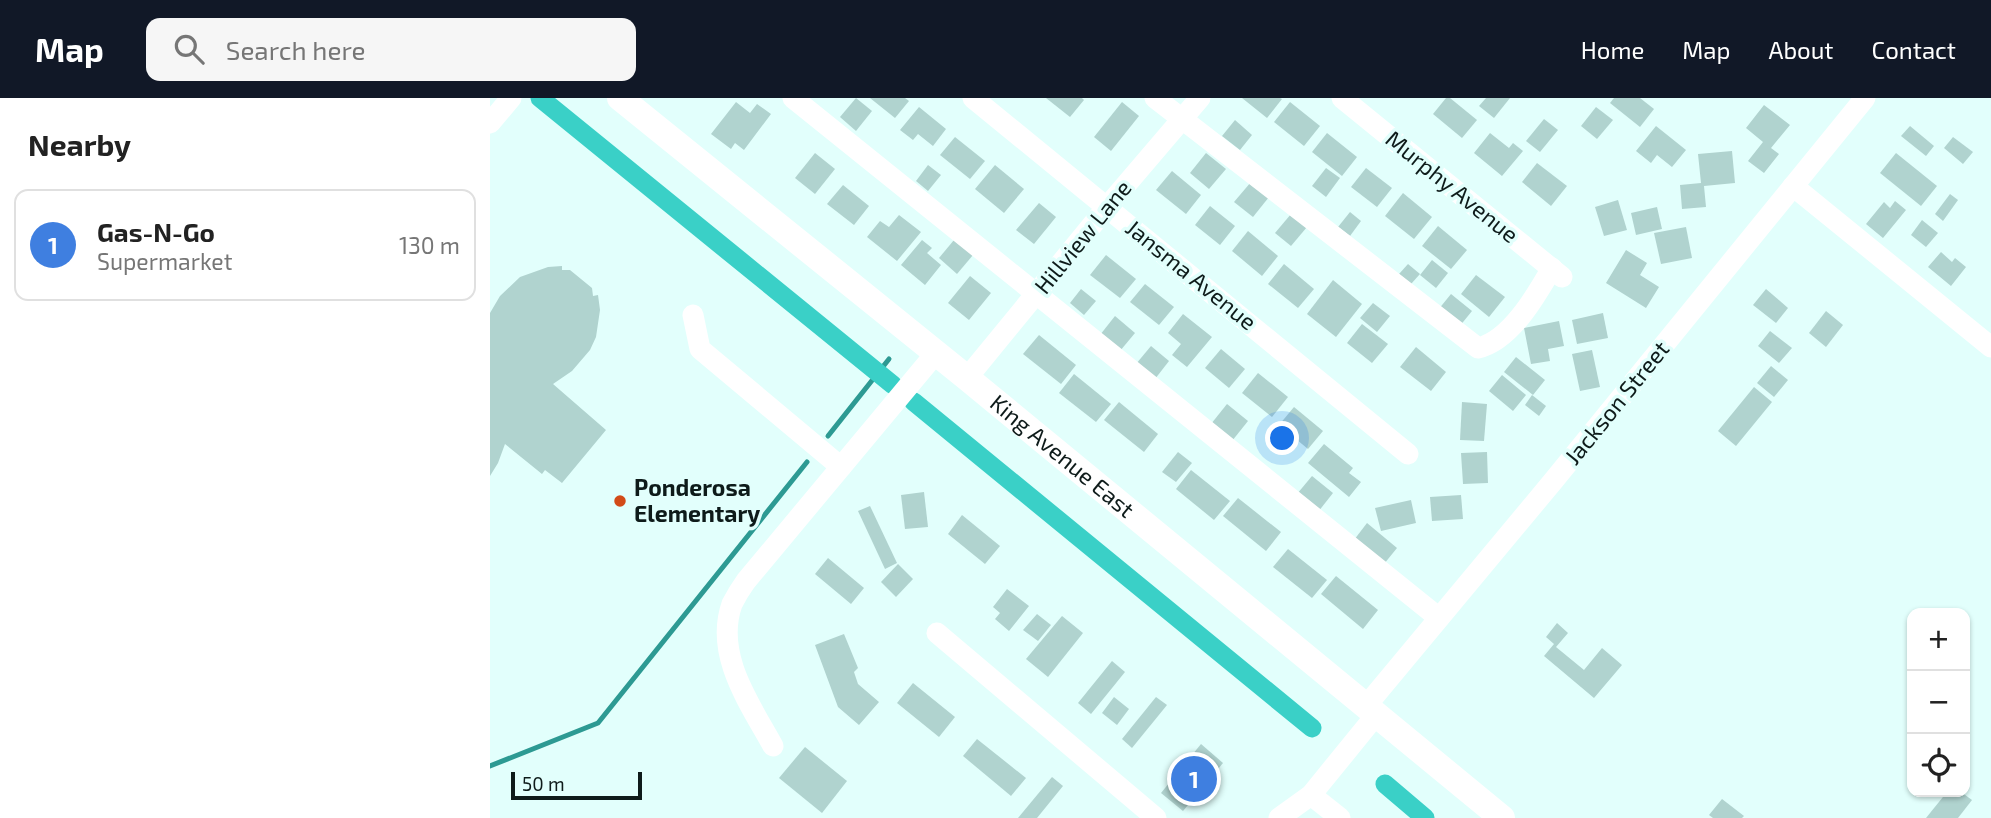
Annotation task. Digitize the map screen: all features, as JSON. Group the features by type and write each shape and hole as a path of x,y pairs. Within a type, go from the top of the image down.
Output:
{"main road":[{"name":"King Avenue East","path":"620,98 968,378 1502,818"}],"street":[{"path":"793,98 1439,618"},
{"name":"Jansma Avenue","path":"973,98 1408,454"},
{"path":"1155,98 1181,119"},
{"name":"Hillview Lane","path":"968,378 1200,98"},
{"name":"Murphy Avenue","path":"1181,119 1478,348 1491,345 1533,302 1557,272 1342,98"},
{"name":"Jackson Street","path":"1279,818 1311,794 1439,618 1865,98"},
{"path":"1793,186 1991,348"},
{"path":"693,314 699,349 841,467"},
{"path":"773,746 738,682 729,652 727,629 732,604 746,580 936,353"},
{"path":"937,633 1156,818"},
{"path":"1311,794 1340,818"}],"building":[{"path":"856,98 872,111 856,131 840,117"},
{"path":"870,98 905,98 909,101 895,118"},
{"path":"1046,98 1082,98 1084,100 1070,117"},
{"path":"1242,98 1280,98 1282,99 1267,118"},
{"path":"1446,98 1450,98 1477,120 1462,138 1433,114"},
{"path":"1486,98 1510,98 1494,118 1479,106"},
{"path":"1614,98 1640,98 1654,109 1640,127 1610,103"},
{"path":"736,102 750,113 757,104 771,114 744,150 735,143 731,149 711,134"},
{"path":"1122,102 1139,116 1111,151 1094,137"},
{"path":"1290,102 1320,126 1304,146 1274,122"},
{"path":"1764,105 1790,125 1771,148 1779,154 1764,173 1748,161 1763,142 1746,128"},
{"path":"919,107 946,129 933,146 918,134 913,140 900,130"},
{"path":"1596,107 1613,120 1597,139 1581,126"},
{"path":"1544,119 1558,130 1540,152 1526,141"},
{"path":"1235,120 1252,135 1240,150 1222,136"},
{"path":"1656,126 1686,150 1672,167 1657,155 1651,163 1636,151"},
{"path":"1910,126 1934,146 1926,156 1901,136"},
{"path":"1327,133 1357,157 1342,176 1312,152"},
{"path":"1490,133 1509,148 1513,143 1523,151 1502,176 1474,153"},
{"path":"955,137 985,161 970,179 940,155"},
{"path":"1953,137 1973,152 1963,164 1944,148"},
{"path":"1732,151 1735,183 1704,186 1706,207 1682,209 1680,185 1701,183 1698,154"},
{"path":"815,153 835,169 815,194 795,178"},
{"path":"1206,153 1226,169 1209,189 1190,173"},
{"path":"1896,153 1937,186 1921,206 1880,173"},
{"path":"1537,163 1567,186 1551,206 1522,182"},
{"path":"928,165 941,175 928,191 916,181"},
{"path":"995,165 1024,189 1004,213 975,189"},
{"path":"1326,168 1340,178 1326,197 1312,186"},
{"path":"1366,168 1392,188 1377,207 1351,187"},
{"path":"1172,171 1201,195 1186,214 1156,190"},
{"path":"1251,182 1269,197 1253,217 1234,202"},
{"path":"843,185 869,206 854,225 827,204"},
{"path":"1403,193 1432,217 1414,239 1385,216"},
{"path":"1950,194 1958,200 1943,221 1935,214"},
{"path":"1618,200 1627,230 1604,236 1595,207"},
{"path":"1895,201 1906,210 1883,238 1866,224 1884,202 1890,208"},
{"path":"1039,203 1056,217 1034,244 1016,230"},
{"path":"1210,206 1235,226 1220,245 1195,225"},
{"path":"1657,207 1662,229 1636,235 1631,213"},
{"path":"1350,212 1361,221 1350,236 1338,227"},
{"path":"1291,214 1307,227 1291,246 1275,233"},
{"path":"899,215 921,232 897,261 867,237 880,221 889,227"},
{"path":"1922,220 1938,233 1926,247 1911,235"},
{"path":"1438,226 1467,250 1451,269 1422,246"},
{"path":"1686,227 1692,258 1661,264 1654,233"},
{"path":"1248,231 1278,256 1262,276 1232,251"},
{"path":"922,240 932,248 927,253 941,265 925,285 901,265"},
{"path":"954,240 973,255 957,274 939,258"},
{"path":"1626,250 1647,263 1640,275 1659,287 1646,308 1606,283"},
{"path":"1941,252 1952,262 1955,258 1966,267 1951,286 1928,267"},
{"path":"1106,255 1136,279 1120,298 1090,275"},
{"path":"1432,260 1448,273 1436,288 1420,275"},
{"path":"1284,264 1314,289 1298,308 1268,284"},
{"path":"1408,264 1420,274 1411,284 1399,274"},
{"path":"562,266 562,270 570,270 592,288 593,296 598,295 600,310 596,337 590,350 572,371 553,384 606,430 562,483 545,470 542,474 505,444 490,476 490,313 500,296 520,277 548,267"},
{"path":"1476,275 1505,297 1489,317 1461,294"},
{"path":"970,276 991,293 969,320 948,303"},
{"path":"1333,280 1362,304 1336,337 1307,314"},
{"path":"1145,284 1174,307 1159,325 1130,302"},
{"path":"1081,289 1096,301 1084,315 1070,303"},
{"path":"1766,289 1788,308 1776,323 1753,305"},
{"path":"1451,294 1472,311 1459,327 1438,310"},
{"path":"1373,303 1390,316 1377,332 1360,318"},
{"path":"1826,311 1843,325 1826,347 1809,333"},
{"path":"1603,313 1608,338 1577,344 1572,320"},
{"path":"1183,314 1212,337 1187,367 1172,355 1181,344 1168,333"},
{"path":"1115,316 1135,333 1120,351 1100,335"},
{"path":"1559,321 1564,346 1548,349 1550,361 1531,364 1524,328"},
{"path":"1362,324 1388,344 1372,363 1347,343"},
{"path":"1770,331 1792,348 1779,363 1758,346"},
{"path":"1039,335 1076,365 1061,384 1023,354"},
{"path":"1151,346 1169,361 1155,379 1136,364"},
{"path":"1416,347 1446,372 1431,391 1400,367"},
{"path":"1221,349 1245,369 1229,388 1205,368"},
{"path":"1592,350 1600,387 1580,391 1572,354"},
{"path":"1516,357 1545,380 1533,395 1504,372"},
{"path":"1771,366 1788,380 1774,397 1757,383"},
{"path":"1258,373 1288,397 1272,417 1242,393"},
{"path":"1074,374 1111,404 1096,422 1059,393"},
{"path":"1502,375 1526,395 1513,411 1489,391"},
{"path":"1754,387 1772,402 1736,446 1718,431"},
{"path":"1532,395 1546,406 1539,416 1525,405"},
{"path":"1119,402 1158,434 1144,452 1104,420"},
{"path":"1462,402 1487,404 1484,441 1460,440"},
{"path":"1227,404 1248,421 1232,441 1211,424"},
{"path":"1294,407 1323,431 1308,449 1279,425"},
{"path":"1324,444 1353,468 1349,473 1361,482 1349,497 1308,463"},
{"path":"1178,452 1192,463 1176,482 1162,472"},
{"path":"1487,452 1488,483 1463,484 1461,453"},
{"path":"1191,470 1230,501 1214,520 1176,489"},
{"path":"1312,476 1333,493 1318,512 1297,494"},
{"path":"924,492 928,527 905,529 901,495"},
{"path":"1461,495 1463,519 1432,521 1430,497"},
{"path":"1238,498 1281,532 1266,551 1223,516"},
{"path":"1411,500 1416,523 1381,531 1375,508"},
{"path":"870,506 897,563 885,569 858,511"},
{"path":"962,515 1000,546 985,564 948,534"},
{"path":"1367,523 1397,548 1384,564 1354,540"},
{"path":"1288,549 1327,580 1312,598 1273,567"},
{"path":"828,558 864,588 851,604 815,574"},
{"path":"898,564 913,579 896,597 881,582"},
{"path":"1336,576 1378,610 1363,629 1321,594"},
{"path":"1007,589 1029,606 1009,631 995,619 1000,613 993,607"},
{"path":"1037,614 1051,625 1038,641 1023,630"},
{"path":"1062,616 1083,633 1048,677 1026,659"},
{"path":"1557,623 1568,633 1556,647 1584,670 1602,648 1622,665 1594,698 1544,656 1554,644 1546,637"},
{"path":"844,634 858,668 854,672 858,684 879,702 859,725 838,707 815,645"},
{"path":"1112,661 1125,672 1091,714 1078,703"},
{"path":"913,683 955,717 939,737 897,703"},
{"path":"1114,697 1129,709 1117,725 1102,713"},
{"path":"1156,697 1167,705 1132,748 1122,739"},
{"path":"977,739 1026,778 1011,796 963,756"},
{"path":"1201,744 1223,763 1183,811 1161,793"},
{"path":"805,747 847,781 822,813 779,778"},
{"path":"1052,777 1063,786 1037,818 1018,818"},
{"path":"1943,797 1968,797 1972,800 1958,818 1926,818"},
{"path":"1722,799 1744,816 1713,818 1709,815"}],"waterway":[{"path":"540,98 893,385"},
{"path":"828,436 889,359"},
{"path":"914,402 1312,728"},
{"path":"490,766 598,723 807,462"},
{"path":"1385,784 1425,818"}],"place":[{"name":"Ponderosa Elementary","path":"620,501"},
{"name":"Gas-N-Go","path":"1194,779"}]}
